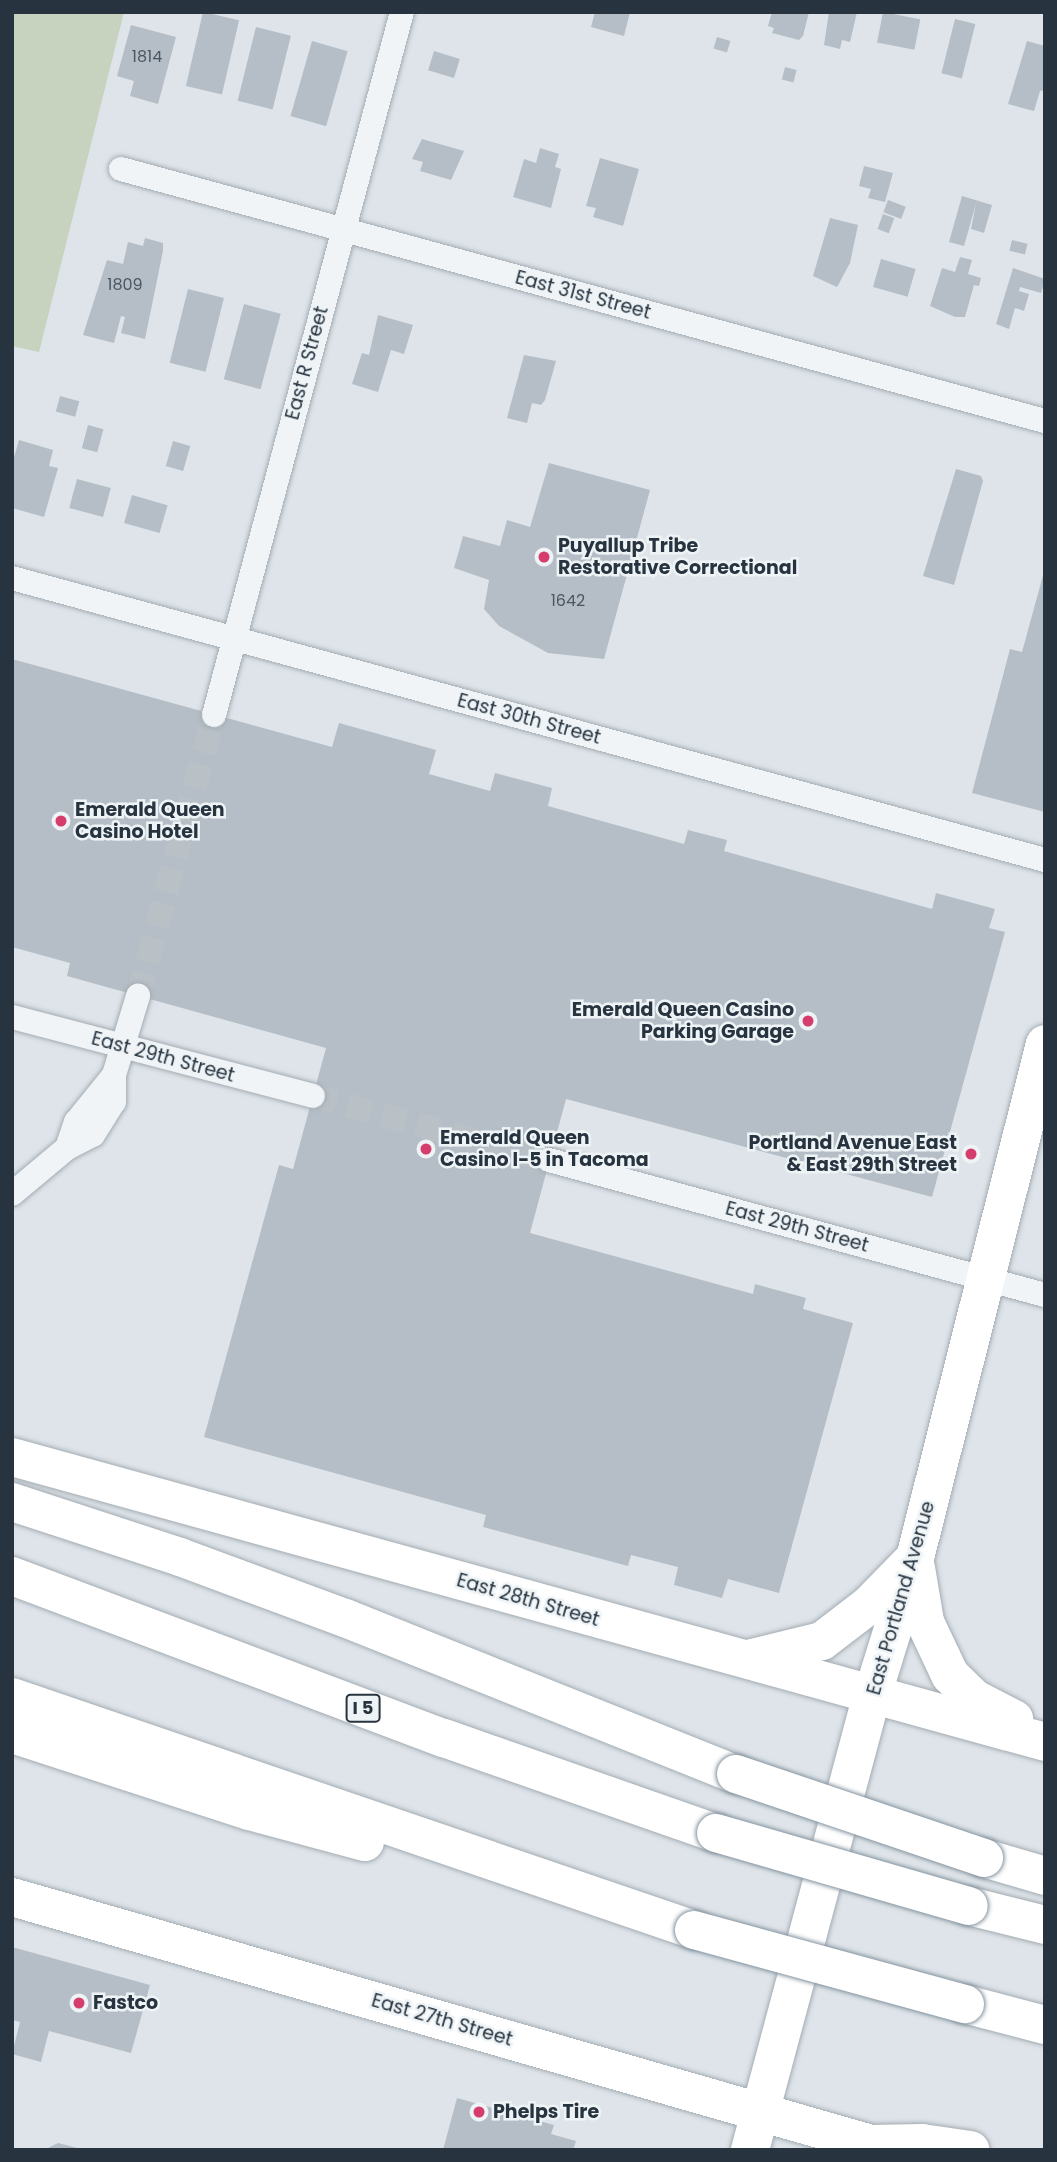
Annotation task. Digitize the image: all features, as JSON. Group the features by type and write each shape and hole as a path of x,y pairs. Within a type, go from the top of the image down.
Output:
{"main road":[{"name":"East Portland Avenue","path":"750,2150 872,1696 915,1558 1045,1044"},
{"name":"East 28th Street","path":"12,1457 872,1696 1045,1740"},
{"path":"12,1502 180,1557 345,1618 736,1774 1045,1876"},
{"path":"743,1660 822,1641 869,1605 915,1558"},
{"path":"915,1558 925,1622 950,1675 975,1699 1045,1740"},
{"name":"I 5","path":"12,1576 444,1738 716,1833 969,1906 1045,1925"},
{"path":"12,1696 694,1930"},
{"path":"12,1734 250,1811 1045,2025"},
{"name":"East 27th Street","path":"13,1898 871,2144 922,2143 970,2150"}],"street":[{"name":"East R Street","path":"214,715 402,12"},
{"name":"East 31st Street","path":"121,169 1045,421"},
{"name":"East 30th Street","path":"12,578 1045,860"},
{"path":"12,1194 67,1148 76,1122 98,1090 114,1075 138,996"},
{"name":"East 29th Street","path":"12,1017 313,1096"},
{"name":"East 29th Street","path":"550,1160 1045,1295"}],"green space":[{"path":"12,12 124,12 39,352 12,346"}],"building":[{"path":"203,12 239,20 222,94 186,86"},
{"path":"595,12 630,12 624,36 591,27"},
{"path":"772,12 809,12 803,36 799,40 772,33 774,28 768,26"},
{"path":"829,12 857,12 850,42 842,40 840,49 824,45"},
{"path":"883,12 920,19 914,50 877,42"},
{"path":"955,19 975,24 962,78 941,73"},
{"path":"131,25 176,37 158,104 130,96 134,81 117,76"},
{"path":"256,27 291,36 273,109 238,101"},
{"path":"717,37 730,41 727,53 713,48"},
{"path":"312,41 348,51 326,126 291,116"},
{"path":"1027,41 1045,46 1045,90 1040,91 1034,111 1008,104"},
{"path":"434,51 460,59 454,78 428,70"},
{"path":"785,67 797,70 793,83 782,80"},
{"path":"422,139 464,151 451,180 420,171 423,162 412,159"},
{"path":"540,148 559,154 555,167 561,169 551,208 513,197 524,159 536,163"},
{"path":"600,158 639,169 623,226 593,217 596,208 586,206"},
{"path":"864,166 893,173 885,202 868,198 871,189 859,186"},
{"path":"962,196 992,205 984,233 971,229 976,204 964,246 949,242"},
{"path":"888,200 906,207 901,219 883,212"},
{"path":"883,214 894,218 889,233 878,229"},
{"path":"830,218 858,225 850,263 837,287 813,276"},
{"path":"145,238 163,243 163,251 145,339 121,333 125,317 121,316 114,343 83,335 107,260 123,264 128,242 143,246"},
{"path":"1012,240 1028,244 1025,255 1009,251"},
{"path":"960,257 972,260 968,274 981,278 979,286 974,285 965,317 955,317 930,306 942,268 955,272"},
{"path":"881,259 916,269 908,297 873,287"},
{"path":"1013,268 1045,279 1041,293 1020,287 1019,291 1029,294 1024,311 1015,308 1009,329 996,324"},
{"path":"188,289 224,298 206,372 170,363"},
{"path":"244,304 281,314 261,389 224,379"},
{"path":"378,315 413,325 404,354 391,350 378,392 352,384 362,353 369,355"},
{"path":"524,355 556,361 545,400 541,405 532,403 527,423 507,418"},
{"path":"60,396 79,401 75,417 56,411"},
{"path":"88,425 103,429 97,452 82,448"},
{"path":"19,440 53,450 49,466 58,468 44,517 12,508 12,464"},
{"path":"173,441 190,446 183,471 166,466"},
{"name":"Puyallup Tribe Restorative Correctional","path":"549,463 650,490 604,659 548,653 499,626 484,609 489,580 454,568 463,536 500,546 507,520 530,527"},
{"path":"956,469 981,476 983,481 954,585 923,576"},
{"path":"77,479 111,488 103,517 69,508"},
{"path":"132,495 168,505 160,533 124,523"},
{"path":"1045,568 1045,812 972,793 1010,649 1022,652"},
{"name":"Emerald Queen Casino I-5 in Tacoma","path":"12,659 332,747 339,723 436,750 429,774 490,791 495,773 552,788 548,806 684,844 688,830 727,840 724,851 932,909 936,893 995,909 989,928 1005,932 932,1197 566,1099 530,1233 753,1294 755,1284 806,1298 803,1309 853,1323 779,1593 728,1579 722,1598 674,1585 678,1567 631,1555 628,1566 483,1527 486,1515 204,1437 279,1165 293,1169 326,1048 67,976 70,963 12,947"},
{"name":"Fastco","path":"12,1947 150,1985 131,2053 49,2031 41,2062 12,2054 20,2022 12,2020"},
{"name":"Phelps Tire","path":"457,2098 554,2125 551,2134 576,2141 573,2150 443,2150"},
{"path":"58,2143 81,2149 81,2150 44,2150"}],"tunnel":[{"path":"138,996 214,715"},
{"path":"313,1096 549,1160"}],"place":[{"name":"Puyallup Tribe Restorative Correctional","path":"544,557"},
{"name":"Emerald Queen Casino Hotel","path":"61,821"},
{"name":"Emerald Queen Casino Parking Garage","path":"808,1021"},
{"name":"Emerald Queen Casino I-5 in Tacoma","path":"426,1149"},
{"name":"Portland Avenue East & East 29th Street","path":"971,1154"},
{"name":"Fastco","path":"79,2003"},
{"name":"Phelps Tire","path":"479,2112"}]}
